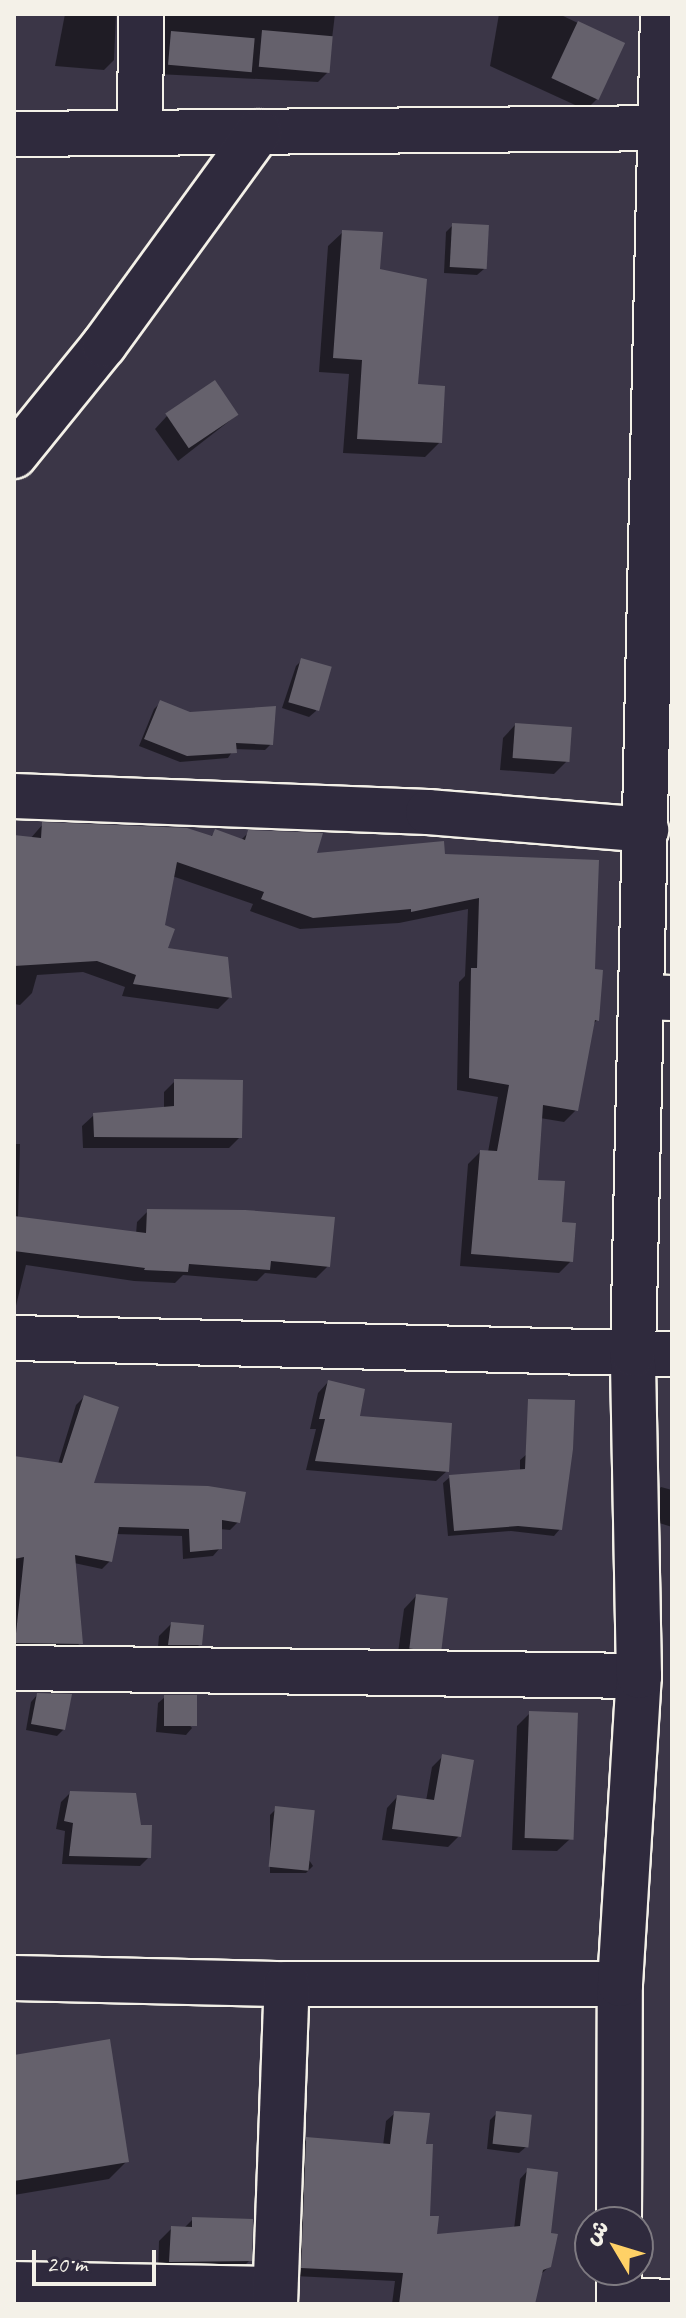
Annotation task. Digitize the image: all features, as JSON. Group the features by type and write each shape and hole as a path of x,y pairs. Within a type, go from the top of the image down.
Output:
{"street":[{"path":"140,133 141,14"},
{"path":"619,2206 620,1984 639,1676 652,1354 657,998 646,830 666,128 663,14"},
{"path":"14,134 666,128"},
{"path":"14,456 104,345 259,132"},
{"path":"14,796 428,812 646,830"},
{"path":"14,1338 652,1354"},
{"path":"14,1668 639,1676"},
{"path":"14,1978 287,1984 620,1984"},
{"path":"14,2284 275,2296 287,1984"},
{"path":"619,2291 672,2302"}],"building":[{"path":"578,21 625,43 599,100 551,78"},
{"path":"262,30 333,36 330,73 259,67"},
{"path":"171,31 255,38 252,72 168,65"},
{"path":"452,223 489,225 487,269 450,267"},
{"path":"342,230 383,232 380,269 427,279 418,384 445,386 442,443 357,439 362,360 333,358"},
{"path":"215,380 238,415 189,448 165,414"},
{"path":"301,658 332,667 319,711 288,702"},
{"path":"160,700 190,712 276,706 273,745 236,743 237,753 187,756 144,739"},
{"path":"515,723 572,727 569,762 513,758"},
{"path":"42,822 187,828 212,836 215,829 245,840 248,830 323,833 317,853 444,841 445,854 599,860 595,969 603,970 599,1021 595,1020 578,1111 543,1105 538,1180 565,1181 562,1222 576,1223 573,1262 471,1254 480,1150 497,1151 509,1085 469,1078 471,968 477,968 479,898 411,912 411,909 313,918 261,899 264,892 177,862 165,925 175,929 168,948 228,957 232,998 133,984 136,975 97,961 14,966 14,835 41,838"},
{"path":"174,1079 243,1080 242,1138 94,1137 93,1113 174,1106"},
{"path":"147,1209 245,1210 335,1217 330,1267 271,1261 270,1270 189,1264 188,1272 144,1270 14,1251 14,1216 146,1233"},
{"path":"328,1380 365,1389 360,1416 452,1423 449,1472 315,1461 325,1419 319,1419"},
{"path":"84,1395 119,1407 94,1483 208,1486 246,1492 240,1523 222,1520 222,1549 190,1552 189,1529 119,1527 112,1562 75,1555 83,1644 15,1643 24,1557 14,1559 14,1456 62,1463"},
{"path":"528,1399 575,1400 573,1449 562,1530 518,1526 454,1531 449,1475 525,1469"},
{"path":"416,1594 448,1598 441,1652 409,1649"},
{"path":"171,1622 204,1625 202,1645 168,1645"},
{"path":"37,1693 72,1694 65,1730 31,1724"},
{"path":"164,1695 197,1695 197,1726 164,1726"},
{"path":"529,1711 578,1713 574,1840 525,1838"},
{"path":"442,1754 474,1760 461,1837 392,1829 397,1795 434,1800"},
{"path":"70,1791 136,1793 141,1825 152,1825 151,1858 69,1856 73,1823 64,1821"},
{"path":"275,1806 315,1810 308,1871 269,1867"},
{"path":"110,2039 129,2162 14,2181 14,2055"},
{"path":"394,2111 430,2113 426,2144 433,2144 430,2216 439,2216 437,2234 520,2226 527,2168 558,2172 551,2233 558,2234 551,2267 543,2270 535,2304 399,2304 403,2273 301,2268 306,2137 390,2144"},
{"path":"496,2111 532,2115 528,2148 493,2144"},
{"path":"192,2217 253,2219 252,2261 169,2262 171,2226 192,2227"}]}
